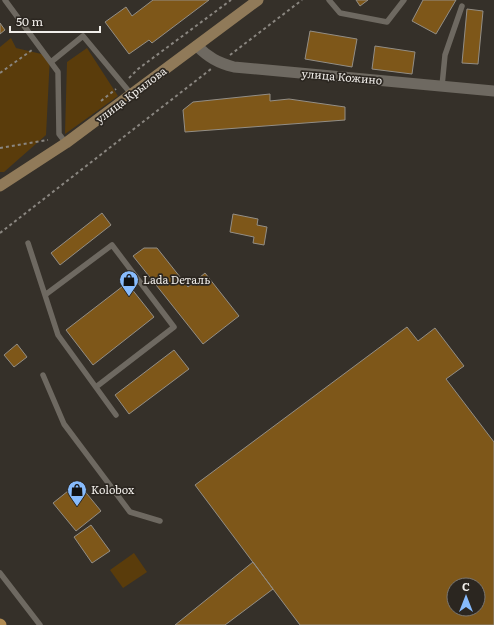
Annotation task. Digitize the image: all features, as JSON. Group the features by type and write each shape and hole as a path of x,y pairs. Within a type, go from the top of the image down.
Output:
{"main road":[{"name":"улица Крылова","path":"0,186 66,144 258,0"}],"street":[{"name":"улица Кожино","path":"197,46 207,56 219,63 234,67 494,91"}],"lane":[{"path":"5,0 58,72 59,134 66,144"},
{"path":"329,0 340,13 387,22 404,0"},
{"path":"442,86 445,55 462,6"},
{"path":"51,62 83,36 132,95"},
{"path":"28,244 58,335 116,415"},
{"path":"45,295 112,245 174,327 96,387"},
{"path":"43,375 64,424 130,512 160,521"},
{"path":"0,573 40,625"}],"path":[{"path":"0,233 302,0"},
{"path":"0,73 38,46"}],"shaded area":[{"path":"11,38 16,48 50,56 46,135 4,172 0,172 0,47"},
{"path":"87,48 118,96 65,134 67,62"},
{"path":"134,553 147,572 123,588 110,570"}],"building":[{"path":"153,0 209,0 152,43 149,40 129,54 105,22 126,7 132,16"},
{"path":"356,0 368,0 360,6"},
{"path":"423,0 456,0 436,34 412,21"},
{"path":"467,9 483,11 478,64 462,63"},
{"path":"0,23 5,30 0,34"},
{"path":"310,31 357,39 352,67 305,59"},
{"path":"375,46 415,52 412,74 372,69"},
{"path":"270,94 270,101 289,99 345,107 345,120 185,132 183,110 193,102"},
{"path":"102,213 111,225 60,265 51,253"},
{"path":"233,214 258,219 257,225 267,227 264,245 253,243 254,237 230,232"},
{"path":"144,248 157,248 188,287 205,273 239,316 203,344 133,256"},
{"path":"127,283 154,317 93,365 66,330"},
{"path":"407,327 418,341 435,328 464,366 446,379 494,442 494,625 300,625 195,485"},
{"path":"17,344 27,357 14,367 4,355"},
{"path":"174,350 189,369 129,414 115,395"},
{"name":"Kolobox","path":"78,483 101,511 76,531 53,503"},
{"path":"91,525 110,551 92,563 74,537"},
{"path":"253,562 273,589 225,625 175,625"}],"place":[{"name":"Lada Dеталь","path":"129,297"},
{"name":"Kolobox","path":"77,507"}]}
